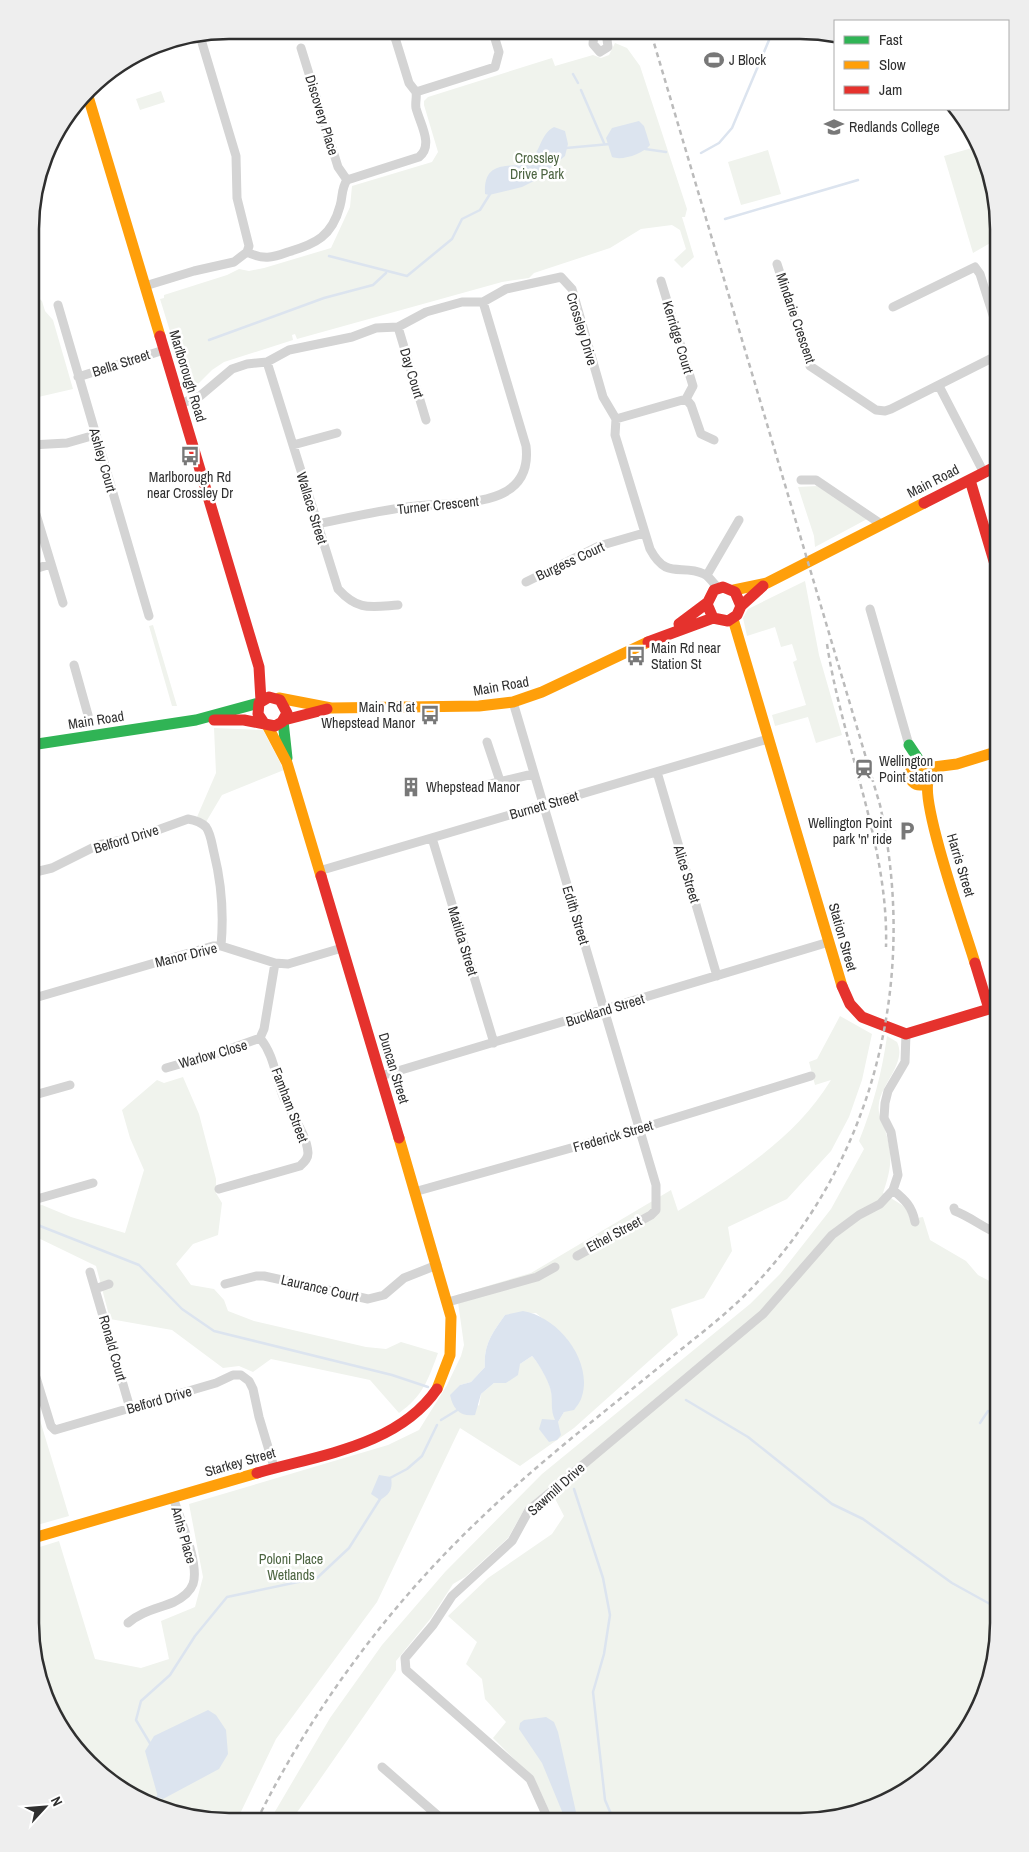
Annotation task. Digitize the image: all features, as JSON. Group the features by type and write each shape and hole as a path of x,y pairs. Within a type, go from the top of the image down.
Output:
{"street":[{"path":"247,252 260,259 269,258 318,242 328,232 340,206 342,187 347,180 419,156 425,152 428,145 415,105 416,92 409,83 395,39"},
{"path":"416,92 495,67 499,52 495,39"},
{"path":"593,39 593,44 600,52 608,47 607,39"},
{"path":"145,286 194,271 234,262 247,252 248,237 237,198 236,156 201,40"},
{"name":"Discovery Place","path":"301,48 338,167 347,180"},
{"name":"Marlborough Road","path":"89,100 259,668 260,702"},
{"name":"Mindarie Crescent","path":"778,264 810,366 876,410 885,411 990,359"},
{"path":"893,307 976,267 990,306"},
{"name":"Crossley Drive","path":"180,404 200,396 232,369 247,364 267,362 289,350 352,337 376,328 398,327 426,312 462,302 483,302 506,289 560,277 572,289 603,397 616,419 615,435 644,533 656,560 666,568 707,575"},
{"name":"Kerridge Court","path":"661,281 693,386 686,399"},
{"name":"Turner Crescent","path":"317,524 410,506 472,503 490,498 512,487 524,472 527,459 526,446 483,302"},
{"name":"Ashley Court","path":"58,305 149,616"},
{"name":"Day Court","path":"398,327 426,420"},
{"name":"Bella Street","path":"78,377 164,350"},
{"name":"Wallace Street","path":"267,362 338,590 349,601 365,608 398,605"},
{"path":"939,386 984,473"},
{"path":"616,419 686,399 691,405 701,434 714,440"},
{"path":"293,445 337,433"},
{"path":"39,445 67,443 95,434"},
{"name":"Main Road","path":"278,698 331,708 479,706 513,702 542,692 662,635 692,616 707,603 710,594 718,588 734,590 767,583 990,470"},
{"path":"801,480 816,480 881,524"},
{"path":"970,480 990,548"},
{"path":"718,588 707,575 738,520"},
{"path":"39,524 63,603"},
{"name":"Burgess Court","path":"526,582 599,546 644,533"},
{"path":"39,568 51,564"},
{"name":"Main Road","path":"662,635 714,618 723,621 733,618 741,606 767,583"},
{"path":"734,590 741,606"},
{"path":"707,603 710,614 714,618"},
{"path":"870,609 909,745 911,769 909,777 914,784 922,786 957,764"},
{"name":"Station Street","path":"733,618 844,993 850,1004 862,1017 893,1031 906,1034"},
{"path":"74,665 88,715"},
{"name":"Marlborough Road","path":"259,668 278,698"},
{"path":"269,697 278,698 286,707 283,720 277,725 265,724 258,714 260,702 269,697"},
{"name":"Main Road","path":"39,744 196,720 260,702"},
{"name":"Edith Street","path":"513,702 542,805 606,1010 639,1129"},
{"name":"Main Road","path":"283,720 331,708"},
{"name":"Main Road","path":"196,720 246,720 265,724"},
{"name":"Duncan Street","path":"283,720 288,763 448,1302 453,1333 447,1372 441,1383"},
{"name":"Duncan Street","path":"265,724 288,763"},
{"name":"Burnett Street","path":"319,871 768,739"},
{"path":"487,742 500,781"},
{"path":"909,745 930,773 928,781"},
{"path":"911,769 916,766 957,764 990,754"},
{"name":"Alice Street","path":"657,772 717,976"},
{"path":"477,787 533,774"},
{"name":"Harris Street","path":"928,781 926,790 931,816 990,996"},
{"name":"Harris Street","path":"914,784 931,816"},
{"name":"Belford Drive","path":"39,872 52,868 98,845 141,836 188,819 195,820 205,827 210,837 222,885 224,912 221,946"},
{"name":"Matilda Street","path":"432,838 494,1043"},
{"name":"Buckland Street","path":"381,1076 830,942"},
{"name":"Manor Drive","path":"39,997 213,946 221,946 275,963 288,964 342,948"},
{"path":"260,1038 264,1029 275,963"},
{"path":"915,1222 913,1212 906,1201 893,1190 898,1175 891,1132 884,1118 888,1092 905,1062 906,1034 990,1009"},
{"name":"Warlow Close","path":"166,1068 218,1054 260,1038"},
{"name":"Famham Street","path":"219,1190 300,1166 306,1161 308,1154 297,1119 284,1096 272,1056 260,1038"},
{"name":"Frederick Street","path":"414,1192 639,1129 811,1076"},
{"path":"39,1094 70,1085"},
{"name":"Ethel Street","path":"577,1256 580,1252 614,1237 639,1220 651,1216 656,1210 656,1185 639,1129"},
{"path":"39,1198 93,1183"},
{"name":"Sawmill Drive","path":"545,1813 530,1780 406,1670 405,1658 433,1625 452,1596 512,1541 529,1510 742,1332 796,1278 832,1235 851,1220 880,1204 893,1190"},
{"path":"954,1208 990,1231"},
{"name":"Laurance Court","path":"225,1284 256,1276 264,1276 368,1299 384,1296 404,1278 437,1265"},
{"path":"448,1302 537,1277 555,1267"},
{"name":"Ronald Court","path":"90,1272 130,1408"},
{"path":"95,1289 109,1284"},
{"name":"Belford Drive","path":"39,1387 51,1426 55,1430 216,1383 232,1375 241,1375 249,1381 253,1389 256,1409 274,1467"},
{"name":"Starkey Street","path":"39,1537 344,1448 395,1429 427,1404 441,1383"},
{"name":"Anhs Place","path":"128,1623 138,1614 175,1602 187,1594 193,1583 193,1560 173,1497"},
{"path":"382,1767 435,1813"}],"green space":[{"name":"Crossley Drive Park","path":"615,43 627,48 640,66 687,209 685,217 682,217 694,257 682,268 674,260 686,249 680,230 672,225 641,229 610,248 534,273 529,278 502,282 297,339 295,334 292,335 293,340 224,362 212,370 195,387 187,386 160,299 164,298 164,295 227,275 239,269 249,271 264,268 331,248 350,207 352,186 432,162 438,152 424,105 424,101 428,97 552,58 555,66 593,55 601,58 609,55"},
{"path":"161,91 165,102 140,110 136,99"},
{"path":"972,148 984,180 989,204 990,243 973,253 944,156"},
{"path":"768,150 781,194 741,205 728,162"},
{"path":"39,298 42,301 45,311 53,320 73,389 39,397"},
{"path":"817,486 869,518 815,547 814,536 798,487"},
{"path":"805,581 819,655 842,735 816,743 808,717 775,726 772,715 806,705 793,662 797,660 792,644 781,647 775,627 747,636 743,618 748,609"},
{"path":"153,625 177,706 172,706 149,626"},
{"path":"214,728 263,730 284,770 222,795 206,822 197,817 216,773"},
{"name":"Poloni Place Wetlands","path":"840,1016 872,1034 862,1080 849,1117 831,1151 787,1199 728,1227 732,1251 704,1298 671,1309 678,1335 574,1428 520,1466 460,1428 377,1602 276,1739 240,1813 204,1812 156,1799 123,1781 94,1758 64,1718 53,1696 45,1672 39,1635 39,1547 59,1541 95,1659 141,1668 169,1659 161,1621 195,1607 203,1577 189,1504 388,1445 419,1430 447,1385 461,1356 464,1345 457,1295 531,1273 671,1190 678,1211 721,1184 782,1138 800,1121 816,1101 831,1080 815,1085 809,1062 817,1059","holes":["536,1313 567,1339 564,1412 558,1422 552,1409 550,1387 532,1356 520,1364 506,1383 494,1383 481,1394 479,1406 460,1385 471,1382 485,1367 487,1345 505,1315"]},
{"path":"887,1036 897,1042 899,1057 879,1103 890,1156 888,1177 883,1193 905,1207 911,1219 923,1217 930,1240 966,1261 978,1275 990,1281 989,1648 976,1696 965,1718 951,1739 935,1758 895,1788 873,1799 837,1810 812,1813 550,1813 535,1780 493,1738 506,1722 485,1699 482,1679 466,1664 477,1642 448,1616 488,1578 552,1534 564,1516 549,1487 525,1508 508,1538 465,1577 453,1584 431,1618 396,1661 396,1670 297,1813 274,1813 330,1718 382,1645 445,1572 542,1474 750,1304 780,1274 831,1209 864,1149 859,1141 869,1115"},
{"path":"183,1077 199,1114 216,1179 216,1193 222,1203 218,1235 193,1244 176,1264 191,1285 214,1289 224,1300 228,1311 254,1321 366,1347 386,1349 401,1342 438,1353 424,1387 414,1400 399,1413 370,1380 271,1359 253,1372 239,1366 223,1368 172,1330 110,1319 96,1266 39,1238 39,1206 42,1205 71,1217 125,1233 144,1170 130,1138 122,1110 157,1080 164,1083"},
{"path":"39,1417 69,1516 39,1524"}],"shaded area":[{"path":"639,121 644,126 650,145 632,156 612,157 606,138 612,128"},
{"path":"554,127 565,131 568,144 565,156 549,169 544,176 522,187 489,195 485,194 486,182 489,174 494,169 523,164 529,161 536,153 543,138"},
{"path":"523,1311 548,1321 560,1331 577,1355 582,1368 584,1382 581,1400 574,1410 564,1412 558,1422 561,1435 557,1440 549,1442 539,1429 542,1419 555,1420 551,1392 543,1373 532,1356 520,1364 518,1375 506,1383 494,1383 481,1394 475,1415 465,1415 458,1411 450,1395 460,1385 471,1382 485,1367 487,1345 505,1315"},
{"path":"379,1475 391,1477 392,1481 390,1491 380,1500 371,1494"},
{"path":"208,1710 216,1715 226,1730 228,1754 219,1769 163,1799 158,1797 145,1751 154,1736"},
{"path":"546,1717 554,1722 558,1732 576,1813 563,1813 542,1763 519,1729 520,1723 524,1720"}],"waterway":[{"path":"701,153 719,143 732,128 769,39"},
{"path":"573,74 578,83"},
{"path":"581,90 604,143"},
{"path":"566,148 610,144"},
{"path":"645,149 666,152"},
{"path":"725,219 858,180"},
{"path":"329,256 407,276 452,239 462,219 480,210 490,194"},
{"path":"209,340 324,298 373,285 386,273"},
{"path":"39,1226 139,1265 182,1309 214,1331 392,1375 428,1387"},
{"path":"686,1400 748,1437 832,1504 863,1519 952,1583 990,1604"},
{"path":"441,1420 459,1409"},
{"path":"980,1423 988,1411"},
{"path":"390,1478 407,1469 422,1456 437,1425"},
{"path":"574,1489 603,1578 610,1615 604,1654 593,1692 605,1800 611,1813"},
{"path":"151,1745 136,1720 141,1701 170,1675 195,1636 227,1597 317,1578 349,1548 380,1499"},
{"path":"156,1799 159,1795"}],"railway":[{"path":"261,1813 279,1778 328,1698 356,1659 415,1586 481,1518 526,1476 737,1303 790,1243 826,1188 855,1129 876,1067 888,1003 894,938 891,871 880,805 653,39"},
{"path":"827,644 843,719 873,833 885,909 886,947"}],"traffic: fast":[{"path":"39,744 196,720 259,703"},
{"path":"283,721 287,758"},
{"path":"909,745 923,766"}],"traffic: slow":[{"path":"89,100 160,336"},
{"path":"734,590 767,583 924,503"},
{"path":"733,619 842,986"},
{"path":"279,698 331,708 479,706 513,702 542,692 648,642"},
{"path":"267,725 287,763 321,876"},
{"path":"926,768 957,764 990,754"},
{"path":"920,765 927,768 930,775 927,782 920,785 913,782 910,775 913,768 920,765"},
{"path":"928,782 931,817 975,963"},
{"path":"399,1138 451,1317 450,1355 437,1389"},
{"path":"39,1536 257,1473"}],"traffic: jam":[{"path":"160,336 259,667 261,701"},
{"path":"924,503 990,470"},
{"path":"970,480 990,548"},
{"path":"741,606 735,592 723,587 714,590 707,604 713,618 728,621 737,615 741,606 763,586"},
{"path":"679,624 707,603"},
{"path":"648,642 713,618"},
{"path":"214,720 244,720 275,726 282,722 287,713 280,700 269,697 259,703 258,714 264,723"},
{"path":"284,720 327,709"},
{"path":"321,876 399,1138"},
{"path":"842,986 850,1004 862,1017 906,1034 989,1009 975,963"},
{"path":"257,1473 331,1454 379,1436 401,1424 421,1408 437,1389"}],"place":[{"name":"J Block","path":"714,60"},
{"name":"Redlands College","path":"834,127"},
{"name":"Marlborough Rd near Crossley Dr","path":"190,456"},
{"name":"Main Rd near Station St","path":"636,656"},
{"name":"Main Rd at Whepstead Manor","path":"430,715"},
{"name":"Wellington Point station","path":"864,769"},
{"name":"Whepstead Manor","path":"411,787"},
{"name":"Wellington Point park 'n' ride","path":"907,831"}]}
